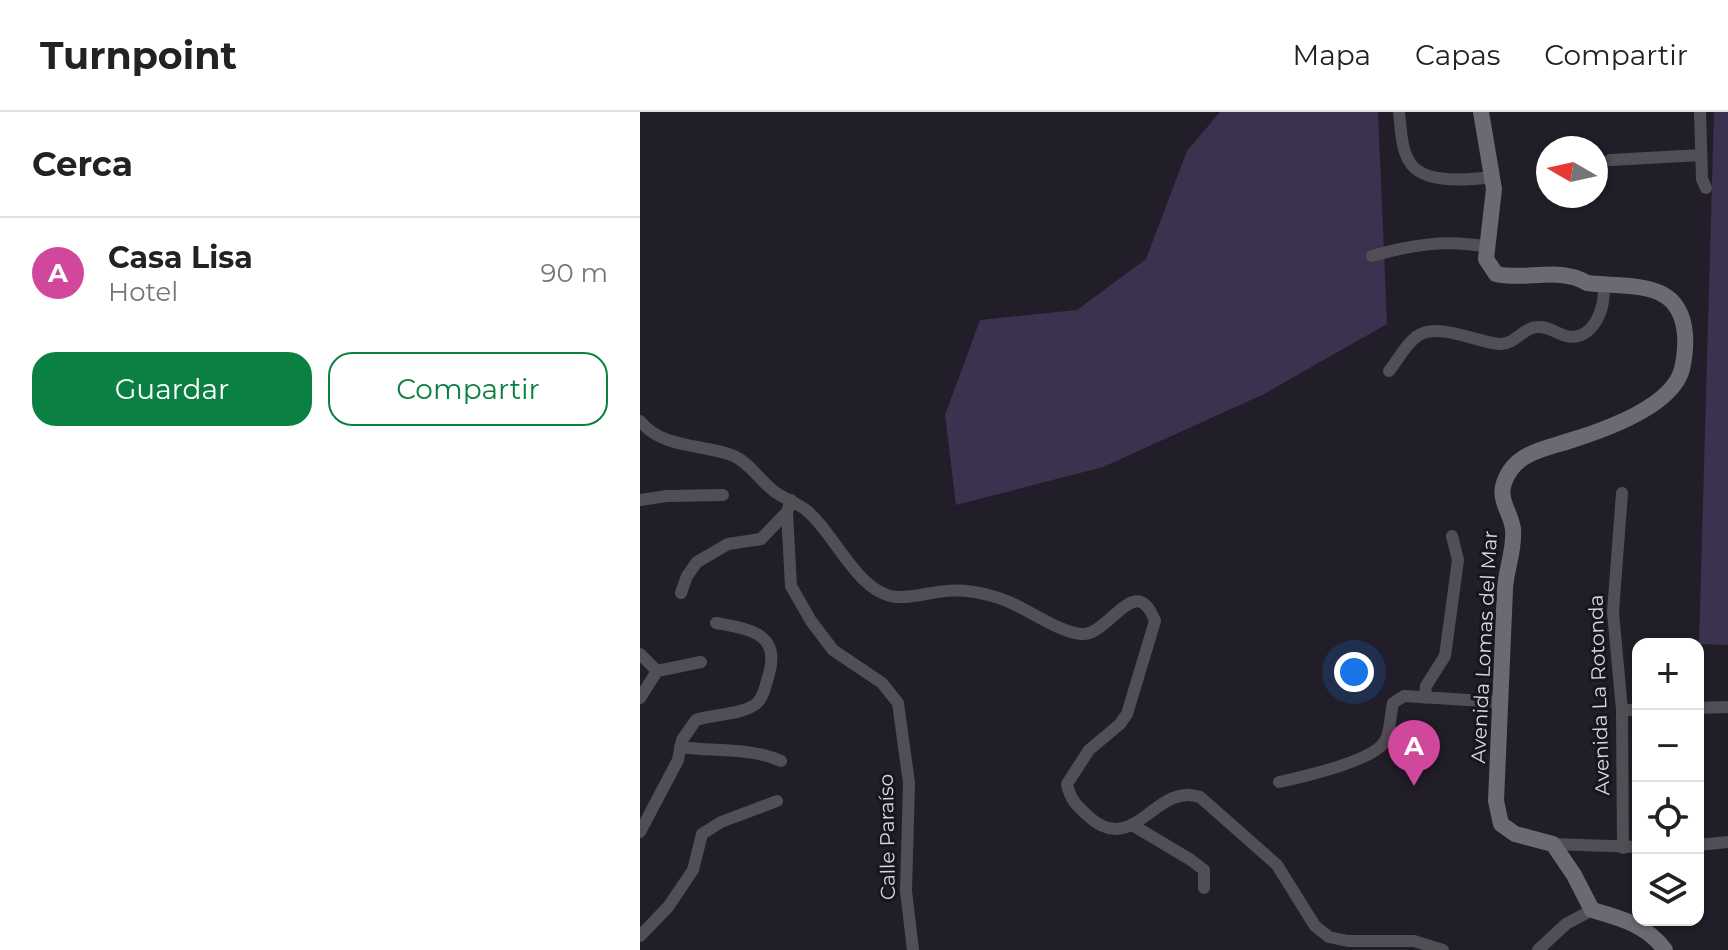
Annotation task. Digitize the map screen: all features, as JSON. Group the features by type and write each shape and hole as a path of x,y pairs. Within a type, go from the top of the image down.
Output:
{"main road":[{"path":"1481,112 1494,189 1487,247"},
{"name":"Avenida Lomas del Mar","path":"1487,247 1486,259 1496,274 1552,274 1603,285 1654,289 1665,293 1684,319 1686,340 1679,376 1660,399 1628,418 1591,434 1545,447 1518,459 1502,486 1504,506 1513,527 1506,576 1496,801 1501,824 1515,834 1553,844"},
{"path":"1553,844 1592,910 1627,920 1654,935 1665,950"}],"street":[{"path":"1399,112 1404,152 1417,170 1458,181 1492,177"},
{"path":"1700,112 1706,188"},
{"path":"1610,160 1701,155"},
{"path":"1372,256 1406,247 1460,242 1487,247"},
{"path":"1389,371 1420,334 1433,331 1501,344 1508,344 1533,326 1550,327 1566,336 1584,333 1600,314 1605,296 1603,285"},
{"path":"640,421 648,431 665,441 735,457 748,464 789,506 807,511 862,578 876,590 891,596 910,598 951,591 991,595 1019,604 1072,633 1084,635 1095,632 1133,601 1143,602 1150,608 1155,621 1131,704 1120,724 1089,750 1067,784 1070,799 1093,821 1112,829 1134,826 1166,800 1192,794 1200,797 1277,865 1315,926 1329,937 1348,941 1414,941 1443,950"},
{"name":"Avenida La Rotonda","path":"1622,493 1613,612 1622,710 1623,848"},
{"path":"640,500 723,495"},
{"path":"681,593 697,562 728,544 761,539 789,506"},
{"name":"Calle Paraíso","path":"789,506 791,586 811,621 833,650 882,683 898,703 909,783 906,891 913,950"},
{"path":"1425,698 1426,686 1445,656 1458,560 1452,536"},
{"path":"640,832 678,760 682,740 696,720 726,715 756,704 764,691 771,666 768,645 761,635 753,630 716,623"},
{"path":"640,654 657,671"},
{"path":"640,698 657,671 701,662"},
{"path":"1279,782 1349,764 1378,749 1385,741 1393,703 1404,696 1500,702"},
{"path":"1704,708 1728,707"},
{"path":"1622,710 1632,710"},
{"path":"680,747 710,752 764,753 781,761"},
{"path":"640,936 668,907 693,870 702,834 721,822 777,801"},
{"path":"1134,826 1204,870 1204,888"},
{"path":"1704,844 1728,842"},
{"path":"1553,844 1632,847"},
{"path":"1538,950 1566,924 1592,910"}],"shaded area":[{"path":"1220,112 1378,112 1387,324 1264,394 1103,467 956,505 945,415 980,320 1077,310 1146,259 1187,151"},
{"path":"1714,112 1728,112 1728,645 1704,644 1704,638 1699,638"}],"place":[{"name":"Casa Lisa","path":"1414,786"}]}
